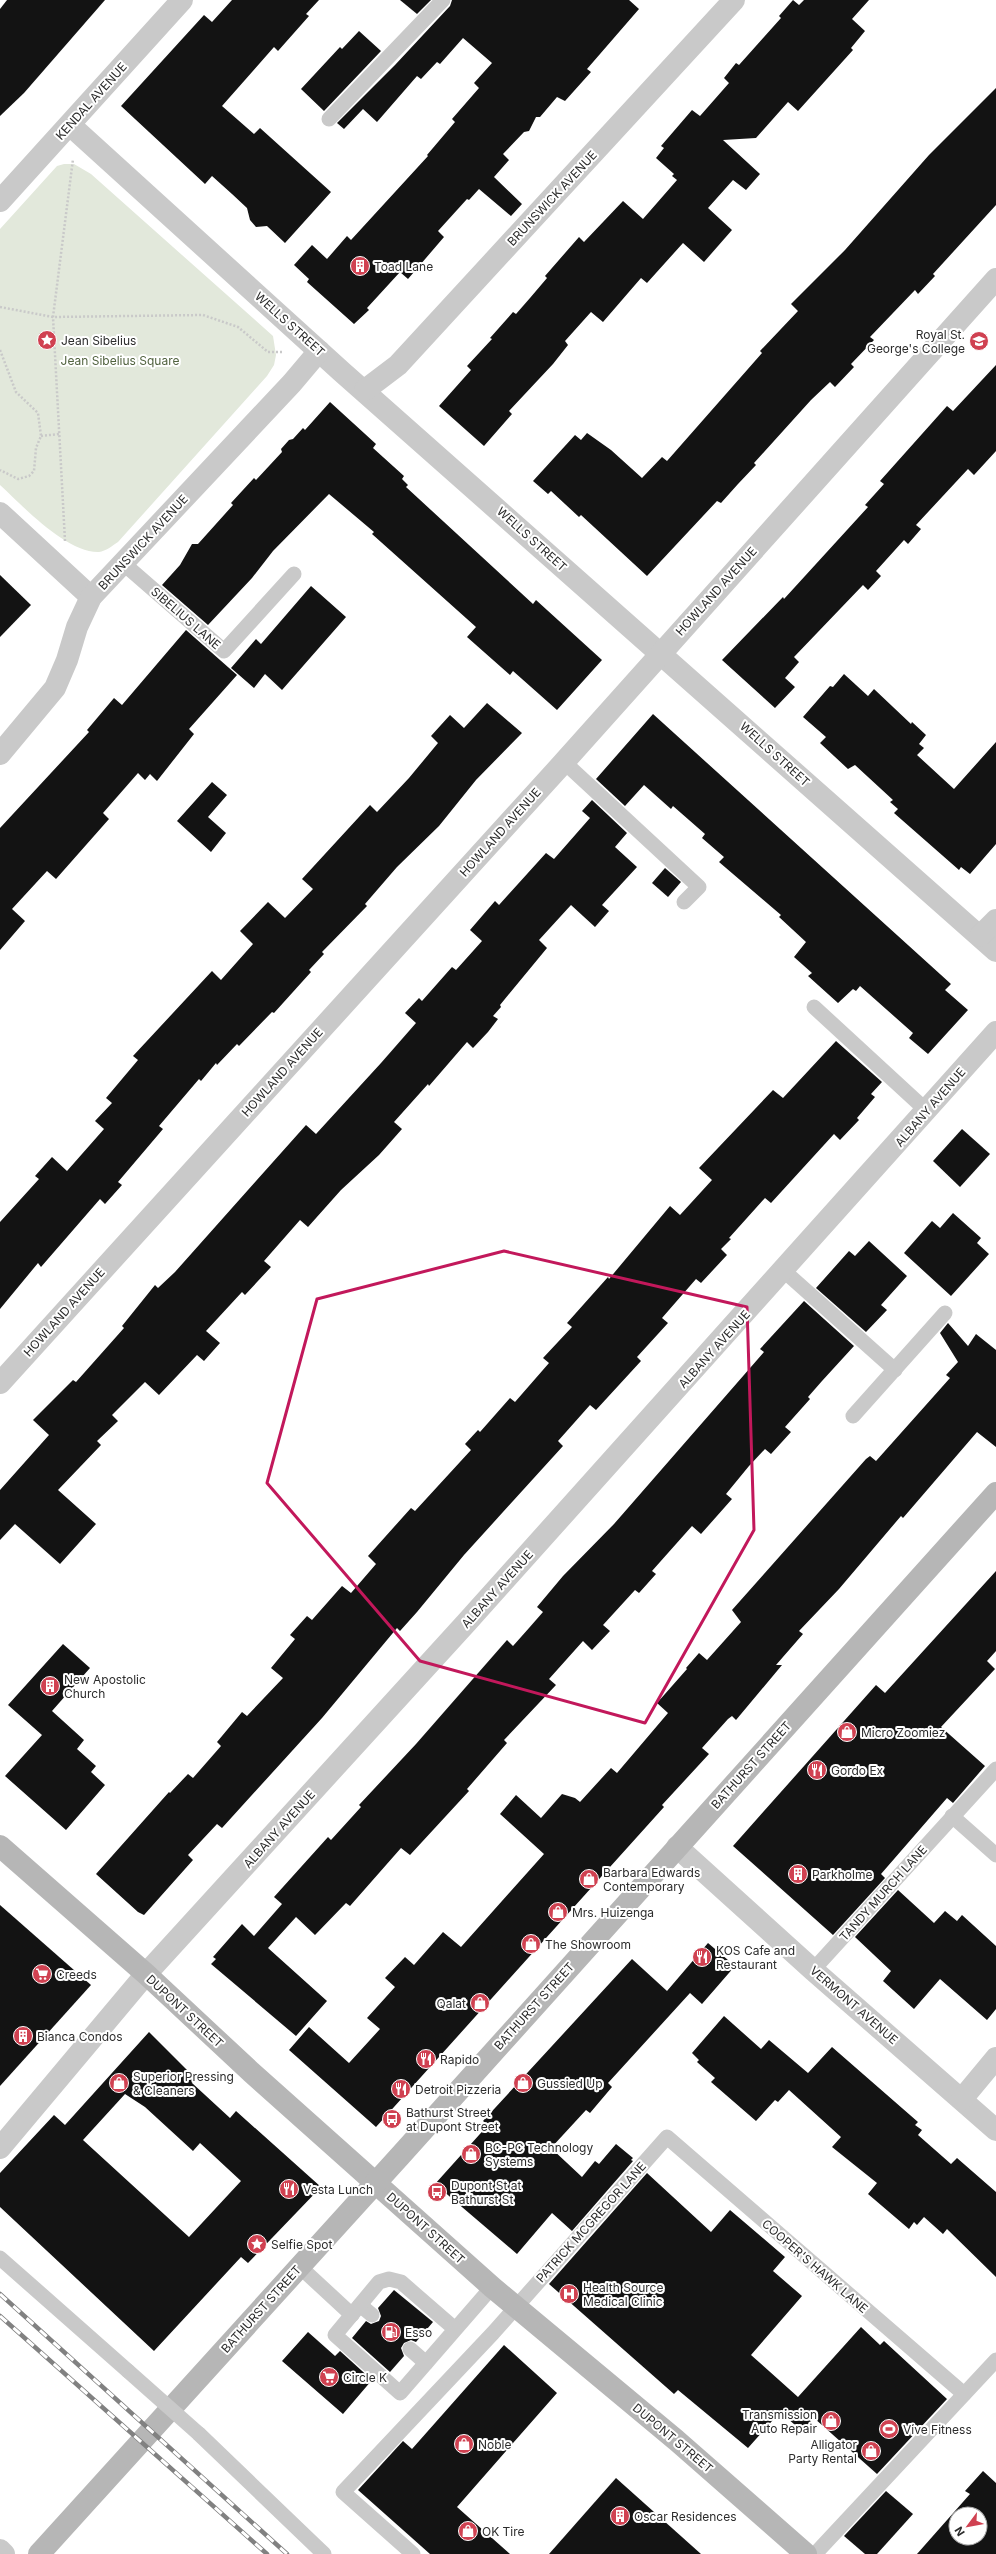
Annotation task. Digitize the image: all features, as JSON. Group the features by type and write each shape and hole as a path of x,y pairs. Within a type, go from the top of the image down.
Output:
{"main road":[{"name":"BATHURST STREET","path":"39,2554 996,1493"},
{"name":"DUPONT STREET","path":"0,1846 146,1974 251,2072 492,2287 676,2440 806,2554"}],"street":[{"name":"KENDAL AVENUE","path":"0,201 182,0"},
{"name":"BRUNSWICK AVENUE","path":"365,390 398,365 734,0"},
{"name":"WELLS STREET","path":"70,125 319,351 365,390 996,951"},
{"name":"HOWLAND AVENUE","path":"0,1383 564,762 996,279"},
{"name":"BRUNSWICK AVENUE","path":"0,754 55,688 67,660 77,627 91,597 124,564 292,383 319,351"},
{"path":"0,513 91,597"},
{"path":"980,936 996,920"},
{"name":"ALBANY AVENUE","path":"0,2148 146,1974 784,1271 996,1032"},
{"name":"VERMONT AVENUE","path":"677,1847 813,1970 996,2130"},
{"path":"962,2099 996,2058"},
{"path":"0,2550 4,2554"}],"lane":[{"path":"329,119 443,0"},
{"name":"SIBELIUS LANE","path":"124,564 224,651 294,574"},
{"path":"564,762 698,887 684,902"},
{"path":"814,1007 927,1111"},
{"path":"784,1271 894,1370"},
{"path":"853,1416 945,1314"},
{"name":"TANDY MURCH LANE","path":"813,1970 996,1769"},
{"path":"952,1816 996,1855"},
{"name":"PATRICK MCGREGOR LANE","path":"413,2554 343,2492 516,2308 667,2137"},
{"name":"COOPER'S HAWK LANE","path":"667,2137 964,2394"},
{"path":"0,2258 199,2434 324,2554"},
{"path":"299,2266 356,2310 372,2315"},
{"path":"455,2329 401,2282 389,2279 379,2282 335,2335 400,2393 492,2287"},
{"path":"410,2349 426,2363"},
{"path":"815,2554 996,2360"}],"path":[{"path":"64,546 66,532 53,318 73,157"},
{"path":"0,307 53,318 203,316 238,327 268,352 282,352"},
{"path":"0,350 16,392 38,413 40,436 36,448 34,471 29,476 18,479 0,470"},
{"path":"40,436 59,434"}],"highlighted area":[{"path":"504,1251 747,1307 754,1530 645,1723 420,1661 267,1483 317,1299"}],"green space":[{"name":"Jean Sibelius Square","path":"74,164 91,174 273,336 276,355 274,365 267,376 118,542 99,552 86,550 59,537 33,516 0,485 0,229 57,166"}],"building":[{"path":"7,0 105,0 24,93 0,116 0,9"},
{"path":"232,0 319,0 306,14 309,16 278,51 274,47 222,106 254,134 260,128 331,192 285,243 267,226 256,227 250,220 247,208 212,176 205,184 121,106 204,15 212,22"},
{"path":"400,0 431,0 417,14"},
{"path":"452,0 629,0 639,9 587,69 591,72 565,101 557,97 540,117 536,117 529,131 524,132 503,154 509,160 494,177 522,204 511,216 479,189 469,200 467,199 438,231 444,237 408,279 400,272 367,308 369,310 354,324 307,282 309,279 294,265 312,245 327,259 347,236 351,240 428,156 427,155 455,122 452,119 479,88 474,83 492,63 463,38 440,64 437,62 421,79 417,76 377,122 363,109 344,129 337,123 395,65 450,6"},
{"path":"793,0 799,5 804,0 869,0 852,19 865,31 851,48 853,50 798,111 788,102 756,138 723,140 760,174 746,190 733,180 708,208 732,230 704,262 683,243 647,283 641,278 603,322 591,312 565,341 568,345 553,364 509,411 512,414 484,446 439,406 471,370 467,366 492,339 490,338 513,312 516,314 547,278 545,276 579,237 584,242 623,201 643,219 677,180 672,176 674,174 656,158 664,148 661,146 692,110 700,116 729,83 724,78 736,63 739,65 781,18 779,16"},
{"path":"359,31 381,51 324,111 301,89 340,47 342,49"},
{"path":"996,88 996,205 933,274 935,276 918,294 915,290 870,337 874,340 851,364 854,367 835,387 830,382 811,400 754,463 756,465 721,503 717,501 647,576 581,515 579,517 551,491 548,494 533,481 575,435 581,440 587,433 611,450 642,478 662,457 667,461 762,353 760,351 798,311 791,304 845,250 929,155"},
{"path":"996,365 996,451 974,475 968,469 916,525 921,529 908,544 904,540 876,571 881,576 868,590 863,585 794,657 799,662 785,678 795,687 775,708 722,660 783,597 784,599 868,507 865,505 884,484 880,481 947,406 953,411"},
{"path":"330,402 376,444 373,448 404,476 402,479 408,485 406,487 533,604 536,600 602,660 557,710 513,671 510,675 467,637 476,627 372,534 374,532 329,494 273,551 252,578 208,625 162,585 180,565 192,544 198,544 233,505 231,503 254,478 256,480 282,452 281,449 289,440 293,439 303,428 305,430"},
{"path":"0,575 31,605 0,637"},
{"path":"311,586 346,617 282,690 265,674 254,688 231,668 256,639 261,644"},
{"path":"186,630 237,675 189,729 194,734 157,781 150,774 145,780 138,773 103,813 109,819 56,879 47,871 12,909 25,921 0,950 0,828 89,732 87,730 114,698 122,705"},
{"path":"844,674 868,696 874,689 911,724 912,722 926,735 919,744 924,748 917,755 954,789 996,742 996,844 970,874 961,867 959,870 894,813 898,809 890,802 893,800 855,765 848,769 820,743 826,737 803,717 830,686 833,687"},
{"path":"487,703 522,733 476,780 439,826 397,867 365,904 367,906 322,952 324,954 309,970 311,972 274,1013 272,1012 239,1046 237,1044 217,1065 216,1063 201,1081 199,1079 159,1126 163,1129 118,1182 122,1185 105,1204 100,1199 41,1267 38,1263 0,1309 0,1222 39,1179 35,1176 52,1157 67,1171 104,1129 95,1121 112,1103 106,1098 138,1060 133,1056 212,971 221,980 253,944 240,931 268,902 285,918 313,889 302,879 370,805 377,812 409,778 438,743 431,736 450,715 464,728"},
{"path":"653,714 951,984 945,990 968,1010 928,1054 909,1038 913,1033 860,986 856,991 853,989 838,1003 808,976 812,973 794,957 806,942 779,917 781,915 719,862 724,857 702,838 705,834 673,806 671,809 644,785 625,806 596,779"},
{"path":"212,782 227,795 208,817 226,833 211,852 177,821"},
{"path":"592,800 627,833 615,847 637,867 602,905 609,911 595,927 571,905 539,940 547,948 500,1005 501,1007 493,1016 498,1019 488,1032 473,1048 467,1042 429,1086 428,1084 394,1122 402,1129 379,1155 341,1190 308,1227 300,1220 264,1261 271,1267 245,1295 242,1292 206,1331 220,1343 204,1361 197,1355 159,1395 145,1382 112,1415 118,1421 97,1441 101,1445 58,1490 96,1524 60,1564 15,1524 0,1540 0,1490 49,1435 33,1420 73,1380 76,1382 124,1328 122,1326 155,1285 158,1288 175,1272 306,1125 316,1134 381,1063 416,1023 405,1013 419,998 422,1001 452,967 456,970 482,941 470,930 495,901 499,905 546,853 554,859 590,818 582,811"},
{"path":"665,868 681,882 668,897 652,883"},
{"path":"836,1041 882,1082 871,1094 875,1097 857,1118 859,1120 840,1140 834,1134 771,1203 765,1198 721,1249 727,1255 701,1283 696,1279 662,1318 668,1323 637,1357 641,1361 596,1410 590,1405 558,1441 563,1446 464,1555 417,1612 400,1631 397,1628 322,1718 222,1828 217,1824 188,1855 193,1860 144,1915 138,1912 96,1874 169,1792 170,1793 188,1774 193,1778 221,1746 217,1742 242,1712 247,1716 283,1678 271,1668 295,1639 290,1635 307,1616 312,1620 342,1586 351,1593 376,1564 368,1556 411,1508 415,1511 471,1450 465,1444 478,1430 480,1432 510,1398 515,1402 549,1363 543,1358 572,1327 567,1323 608,1277 609,1279 670,1206 680,1215 712,1180 699,1168 773,1090 783,1098"},
{"path":"962,1129 990,1154 960,1187 933,1161"},
{"path":"953,1213 981,1238 977,1243 989,1254 951,1296 904,1253 932,1221 940,1228"},
{"path":"869,1241 907,1276 881,1305 887,1310 866,1332 816,1288 849,1251 855,1256"},
{"path":"804,1301 854,1346 808,1397 810,1399 785,1427 791,1432 771,1454 765,1449 749,1466 726,1494 732,1499 701,1534 692,1526 652,1571 656,1574 639,1593 635,1590 603,1625 610,1631 592,1650 583,1641 549,1679 556,1685 504,1740 507,1743 467,1789 469,1791 410,1855 401,1848 350,1906 346,1903 315,1935 296,1917 268,1948 327,2001 296,2036 211,1964 216,1959 213,1957 242,1924 254,1936 282,1904 274,1897 328,1837 331,1840 361,1807 359,1805 416,1744 507,1640 513,1646 543,1612 537,1607 563,1576 614,1524 764,1352 760,1349"},
{"path":"948,1323 968,1346 976,1334 996,1350 996,1447 977,1432 903,1518 901,1516 839,1589 799,1631 803,1634 776,1665 782,1665 736,1720 732,1716 728,1719 702,1748 709,1754 662,1805 664,1807 376,2127 289,2050 309,2027 349,2063 380,2029 367,2018 395,1987 385,1978 405,1957 414,1965 443,1932 461,1947 544,1854 500,1814 516,1795 541,1818 562,1794 575,1798 580,1802 611,1768 617,1773 668,1713 657,1703 699,1653 707,1660 741,1622 732,1610 866,1459 870,1456 876,1461 950,1378 946,1375 958,1362 940,1333"},
{"path":"996,1571 996,1651 987,1661 995,1669 941,1727 985,1766 953,1803 947,1798 881,1874 885,1878 833,1935 733,1846 876,1685 885,1693"},
{"path":"63,1644 90,1668 52,1711 84,1740 77,1749 96,1766 91,1772 105,1785 66,1830 5,1776 42,1735 8,1705"},
{"path":"898,1890 934,1923 945,1911 957,1921 962,1915 996,1946 996,2009 987,2020 940,1979 914,2009 883,1981 891,1971 855,1937"},
{"name":"Bianca Condos","path":"0,1905 91,1985 0,2086"},
{"path":"708,1943 735,1966 702,2004 690,1993 608,2083 612,2087 590,2113 586,2110 551,2148 582,2177 595,2161 599,2164 616,2144 633,2158 631,2160 633,2161 572,2231 552,2213 517,2254 435,2184 488,2125 483,2121 632,1959 667,1991"},
{"path":"724,2016 761,2049 769,2040 808,2073 832,2047 918,2122 915,2125 922,2130 918,2135 951,2164 957,2158 996,2192 996,2277 947,2229 943,2234 924,2217 917,2225 914,2222 909,2229 868,2194 877,2183 832,2147 841,2137 789,2090 778,2102 775,2100 756,2121 711,2082 715,2078 697,2062 699,2060 692,2053"},
{"path":"149,2032 196,2079 192,2083 230,2118 236,2111 321,2187 248,2263 241,2257 154,2351 0,2207 0,2173 54,2115 65,2125","holes":["125,2094 145,2107 193,2151 200,2143 241,2181 189,2237 83,2140"]},
{"path":"647,2173 711,2232 730,2210 785,2257 773,2271 802,2296 751,2355 798,2397 861,2327 880,2345 884,2341 947,2399 877,2474 814,2418 802,2431 780,2412 748,2448 678,2390 674,2394 549,2284"},
{"name":"Esso","path":"394,2290 433,2322 416,2342 411,2340 404,2343 401,2348 404,2356 390,2372 352,2338 366,2321 371,2324 379,2321 381,2316 378,2308"},
{"name":"Circle K","path":"308,2332 335,2356 340,2351 372,2380 343,2414 282,2361"},
{"name":"Noble","path":"504,2345 557,2393 457,2507 510,2554 430,2554 358,2490 403,2441 412,2449"},
{"path":"983,2471 996,2483 996,2554 917,2554 948,2519 948,2546 988,2546 988,2506 959,2506 970,2494 965,2491"},
{"name":"Oscar Residences","path":"616,2478 701,2554 549,2554"},
{"path":"886,2491 913,2514 877,2554 865,2554 844,2536"}],"railway":[{"path":"0,2294 287,2554"},
{"path":"0,2316 267,2554"}],"place":[{"name":"Toad Lane","path":"360,266"},
{"name":"Jean Sibelius","path":"47,340"},
{"name":"Royal St. George's College","path":"979,341"},
{"name":"New Apostolic Church","path":"50,1686"},
{"name":"Micro Zoomiez","path":"847,1732"},
{"name":"Gordo Ex","path":"817,1770"},
{"name":"Parkholme","path":"798,1874"},
{"name":"Barbara Edwards Contemporary","path":"589,1879"},
{"name":"Mrs. Huizenga","path":"558,1912"},
{"name":"The Showroom","path":"531,1944"},
{"name":"KOS Cafe and Restaurant","path":"702,1957"},
{"name":"Creeds","path":"42,1974"},
{"name":"Qalat","path":"480,2003"},
{"name":"Bianca Condos","path":"23,2036"},
{"name":"Rapido","path":"426,2059"},
{"name":"Superior Pressing & Cleaners","path":"119,2083"},
{"name":"Gussied Up","path":"523,2083"},
{"name":"Detroit Pizzeria","path":"401,2089"},
{"name":"Bathurst Street at Dupont Street","path":"392,2119"},
{"name":"BC-PC Technology Systems","path":"471,2154"},
{"name":"Vesta Lunch","path":"289,2189"},
{"name":"Dupont St at Bathurst St","path":"437,2192"},
{"name":"Selfie Spot","path":"257,2244"},
{"name":"Health Source Medical Clinic","path":"569,2294"},
{"name":"Esso","path":"391,2332"},
{"name":"Circle K","path":"329,2377"},
{"name":"Transmission Auto Repair","path":"831,2421"},
{"name":"Vive Fitness","path":"889,2429"},
{"name":"Noble","path":"464,2444"},
{"name":"Alligator Party Rental","path":"871,2451"},
{"name":"Oscar Residences","path":"620,2516"},
{"name":"OK Tire","path":"468,2531"}]}
